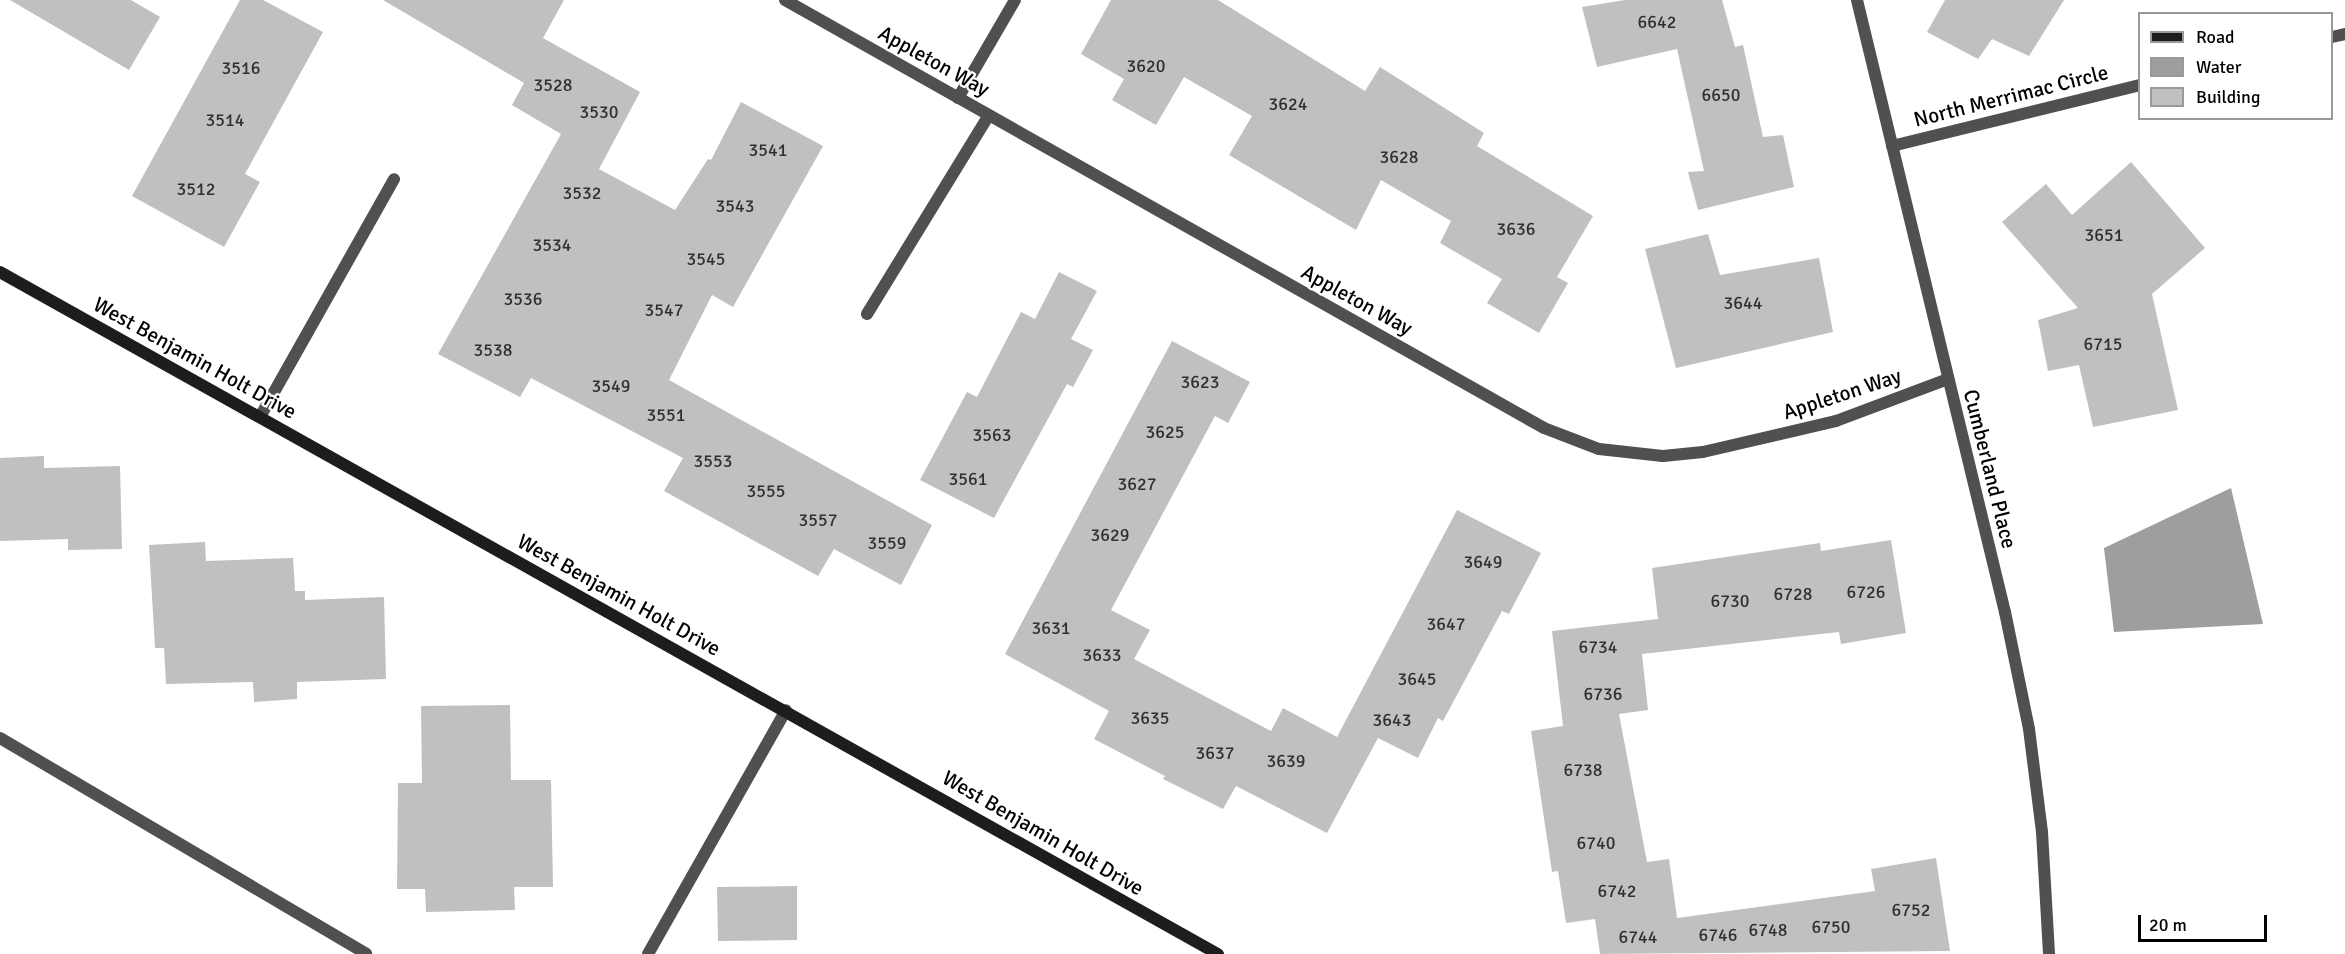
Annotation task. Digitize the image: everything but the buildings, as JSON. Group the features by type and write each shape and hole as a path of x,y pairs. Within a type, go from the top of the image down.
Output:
{"main road":[{"name":"West Benjamin Holt Drive","path":"0,272 786,710 1218,954"}],"street":[{"name":"Appleton Way","path":"785,0 1544,428 1599,449 1663,456 1703,452 1836,421 1948,379"},
{"path":"958,98 1015,0"},
{"name":"Cumberland Place","path":"1857,0 2029,729 2042,832 2049,954"},
{"name":"North Merrimac Circle","path":"1892,146 2138,85"},
{"path":"867,314 990,115"},
{"path":"260,417 394,179"},
{"path":"648,954 786,710"},
{"path":"0,738 366,954"}],"water":[{"path":"2231,488 2263,624 2114,632 2104,548"}]}
